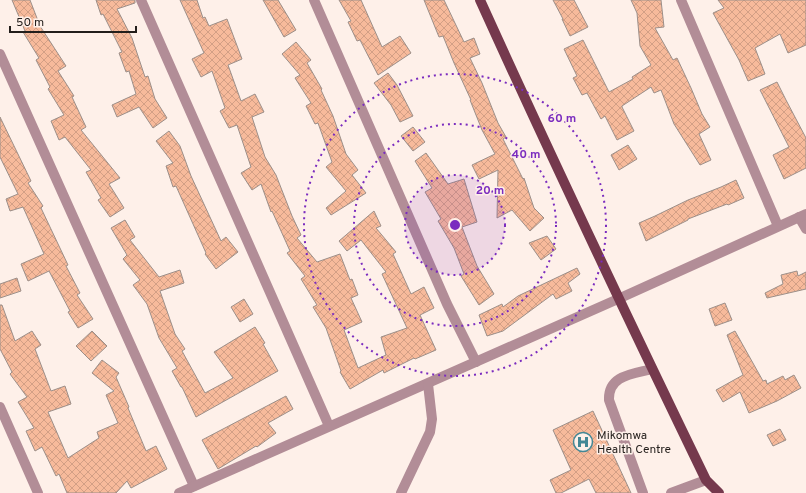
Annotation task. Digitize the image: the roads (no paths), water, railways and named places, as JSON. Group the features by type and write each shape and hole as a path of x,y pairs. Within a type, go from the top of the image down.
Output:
{"main road":[{"path":"480,0 618,299 706,480 719,493"}],"street":[{"path":"141,0 329,426"},
{"path":"314,0 447,304 476,362"},
{"path":"681,0 778,226"},
{"path":"0,54 194,486"},
{"path":"179,493 329,426 428,384 802,215 806,229"},
{"path":"643,493 609,400 609,394 614,383 620,378 652,369"},
{"path":"401,493 430,432 432,419 428,384"},
{"path":"0,406 38,493"},
{"path":"671,493 706,480"}],"place":[{"name":"Mikomwa Health Centre","path":"583,442"}]}
